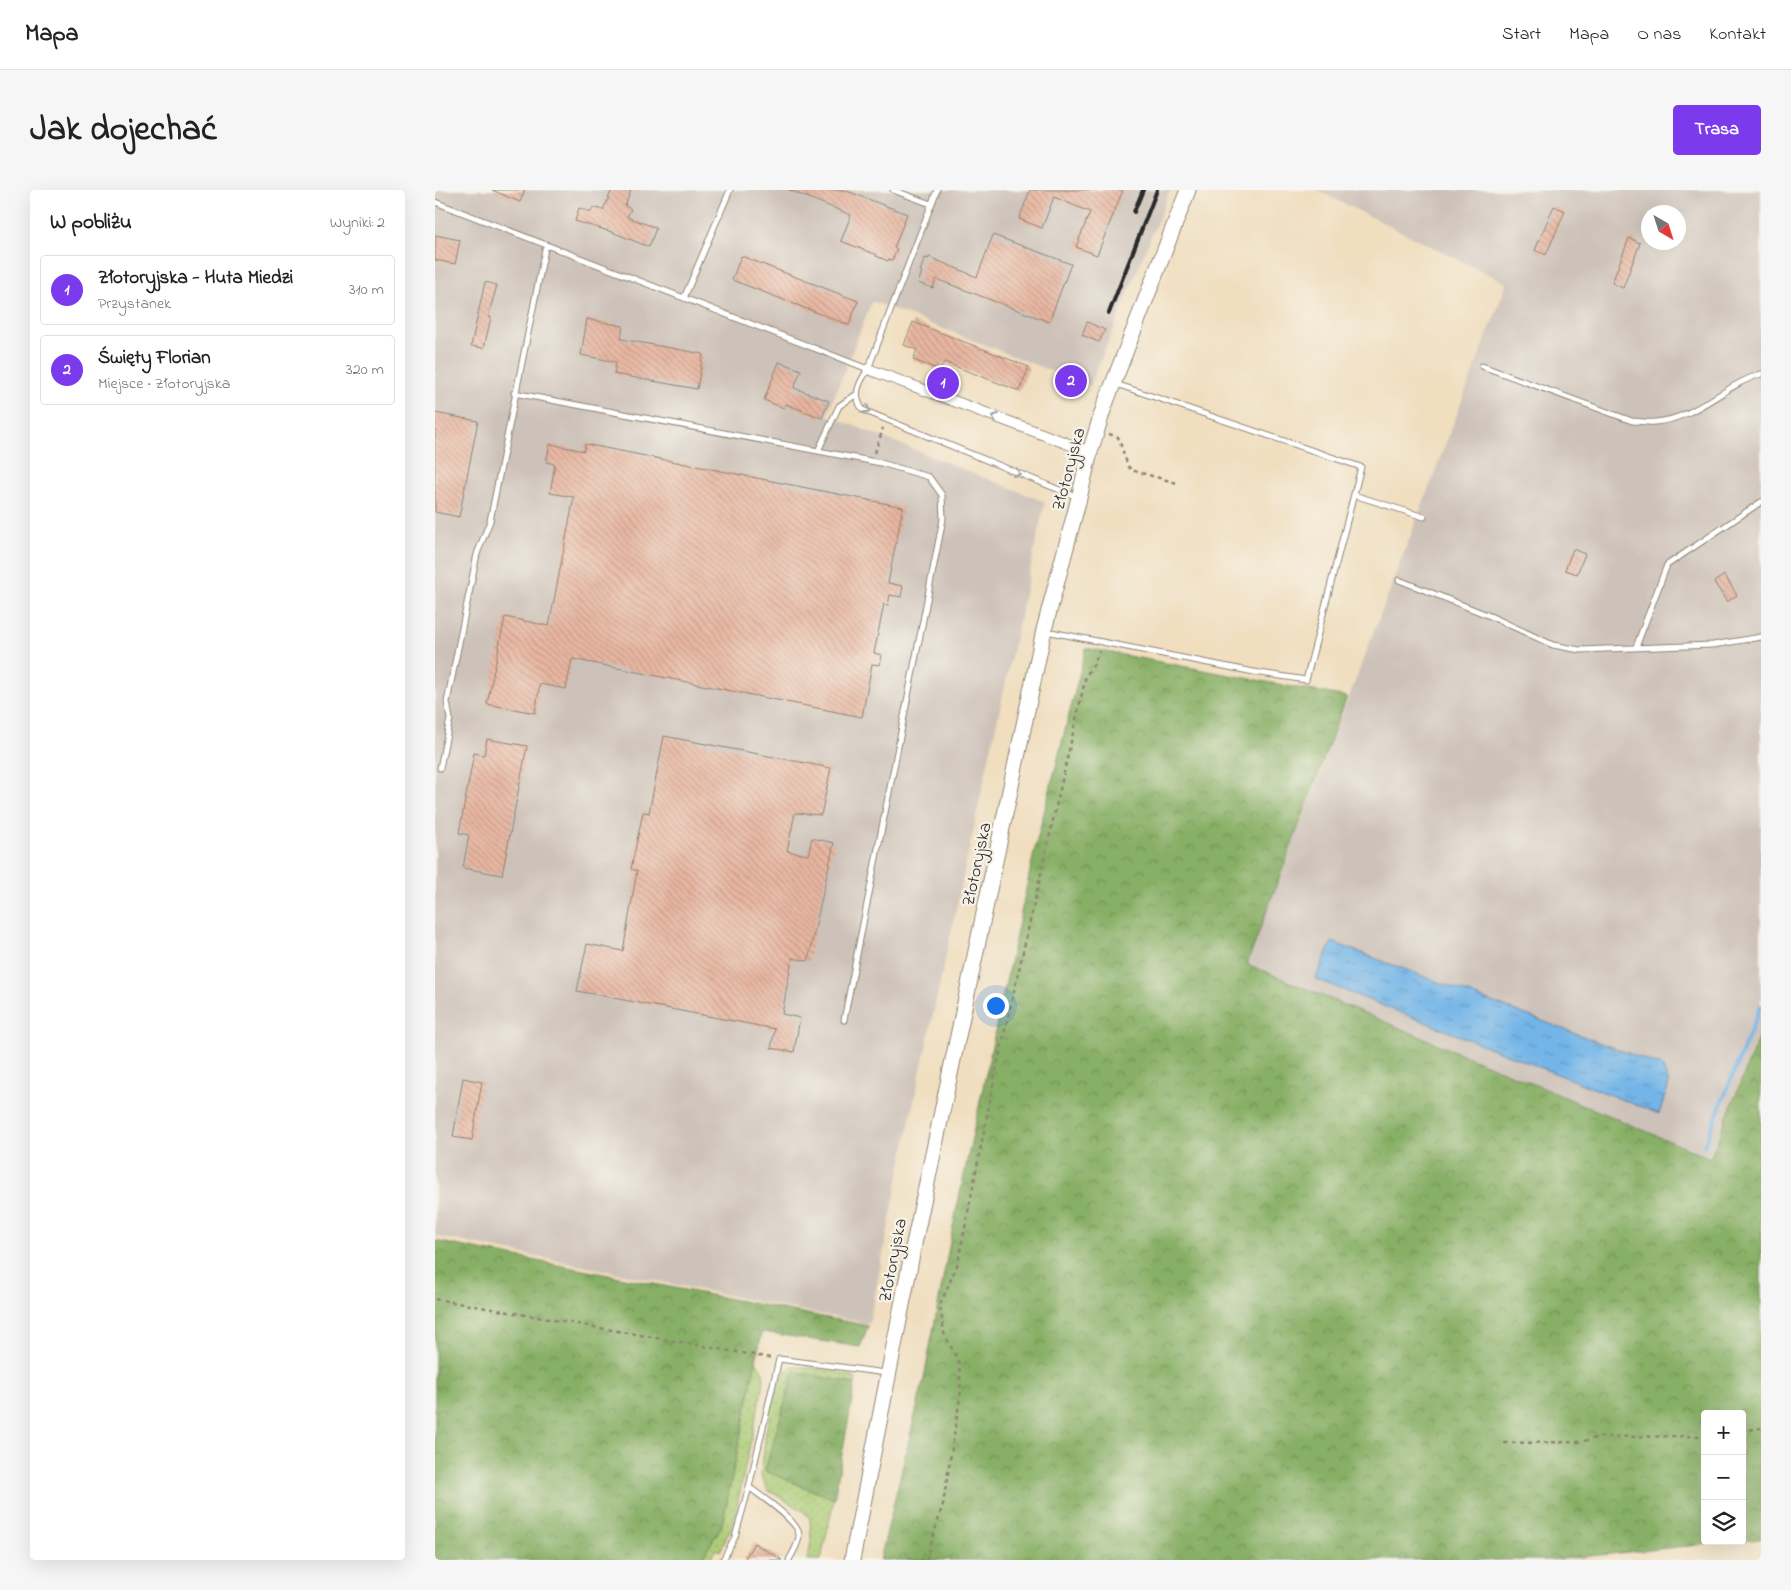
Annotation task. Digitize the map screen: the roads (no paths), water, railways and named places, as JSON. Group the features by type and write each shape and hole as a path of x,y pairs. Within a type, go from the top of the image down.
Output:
{"main road":[{"name":"Złotoryjska","path":"852,1560 916,1235 1044,630 1090,452 1104,407 1188,190"}],"street":[{"path":"868,369 1090,452"}],"lane":[{"path":"684,298 730,190"},
{"path":"893,190 931,204"},
{"path":"937,190 868,369 859,384 858,403 863,410 1079,498"},
{"path":"435,202 868,369"},
{"path":"439,768 450,719 447,702 477,554 490,521 545,244"},
{"path":"1482,366 1632,420 1655,423 1675,418 1697,409 1749,378 1761,374"},
{"path":"1044,630 1254,672 1306,680 1361,467 1113,383"},
{"path":"515,393 881,463 929,477 943,495 943,520 844,1020"},
{"path":"818,451 839,406 857,394"},
{"path":"1354,494 1424,517"},
{"path":"1636,647 1667,565 1761,502"},
{"path":"1399,580 1490,616 1553,645 1580,650 1713,645 1761,637"},
{"path":"723,1560 735,1537 749,1487 779,1359 889,1374"},
{"path":"749,1487 795,1524 799,1534 798,1543 789,1560"}],"water":[{"path":"1332,942 1662,1066 1669,1084 1659,1114 1315,979"}],"waterway":[{"path":"1704,1146 1761,1006"}],"railway":[{"path":"1134,212 1143,190"},
{"path":"1109,313 1157,190"}],"place":[{"name":"Święty Florian","path":"1071,381"},
{"name":"Złotoryjska - Huta Miedzi","path":"943,383"}]}
